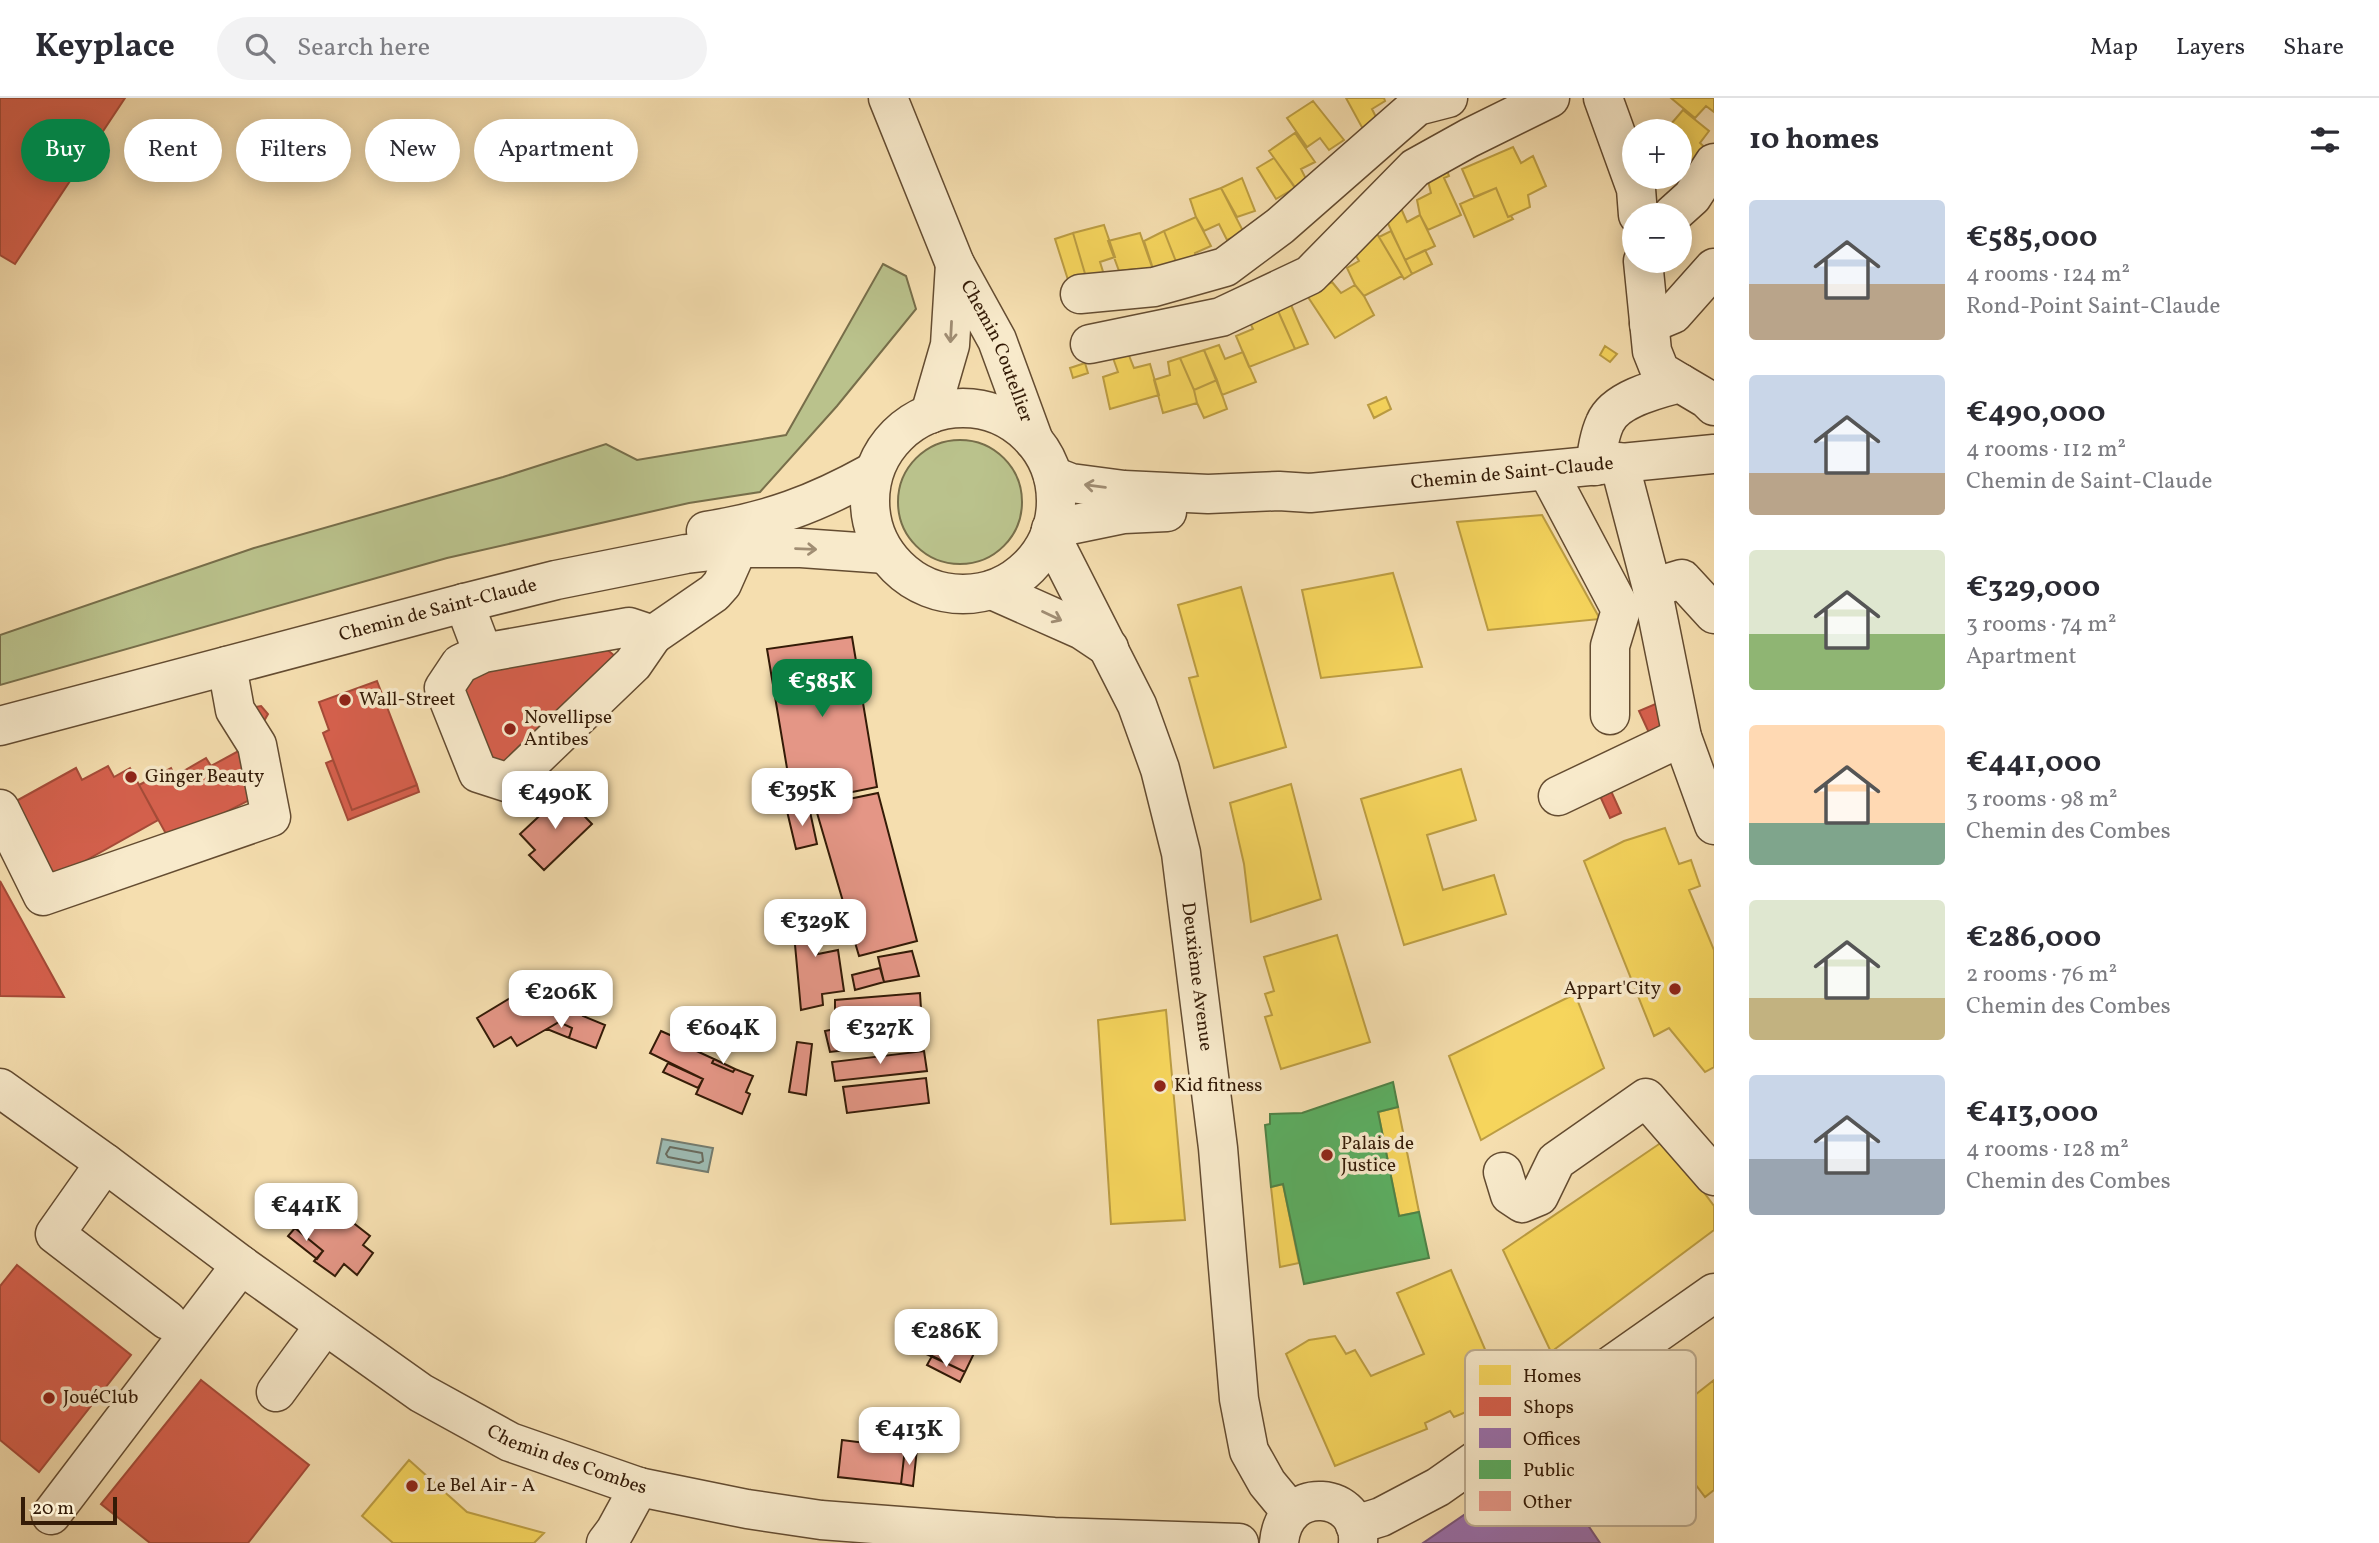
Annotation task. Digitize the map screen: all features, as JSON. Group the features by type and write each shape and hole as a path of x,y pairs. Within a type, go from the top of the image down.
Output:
{"street":[{"name":"Chemin Coutellier","path":"888,98 955,264 998,340 1034,441"},
{"path":"1080,294 1154,286 1226,267 1280,226 1418,106 1448,98"},
{"path":"1603,98 1636,189 1637,203"},
{"path":"1090,344 1221,317 1310,275 1415,168 1544,99"},
{"path":"1685,203 1714,163"},
{"name":"Chemin Coutellier","path":"930,414 950,345 955,264"},
{"path":"1649,324 1673,314 1714,268"},
{"path":"1644,273 1652,351 1660,371 1714,406"},
{"path":"1680,383 1653,390 1626,402 1605,421 1597,451 1607,464 1652,588 1682,737 1714,825"},
{"path":"958,408 986,411 1013,423 1034,441 1053,476 1056,503 1051,531 1041,552 1011,581 992,590 972,594 933,589 914,581 886,554 875,532 870,508 871,473 892,442 909,426 930,414 958,408"},
{"name":"Chemin de Saint-Claude","path":"1051,531 1124,514 1190,512 1275,501 1310,493 1714,454"},
{"path":"1548,471 1621,610 1611,646 1610,715"},
{"name":"Chemin de Saint-Claude","path":"0,709 228,646 549,564 674,536 737,526 790,512 829,496 871,473"},
{"name":"Chemin de Saint-Claude","path":"1053,476 1071,483 1124,490 1208,495 1279,491 1310,493"},
{"name":"Deuxième Avenue","path":"1051,531 1137,705 1160,769 1181,853 1218,1148 1239,1399 1249,1451 1267,1483 1285,1527"},
{"path":"653,635 629,627 483,653 460,664 444,688 478,773 509,783 633,664 653,635 714,593 722,584 738,548"},
{"name":"Chemin de Saint-Claude","path":"0,726 464,603 556,580 686,554 738,548 801,548 886,554"},
{"path":"1652,588 1682,579 1714,614"},
{"path":"992,590 1082,630 1109,648"},
{"path":"464,603 483,653"},
{"path":"0,809 43,895 271,817 257,745 235,710 227,666"},
{"path":"1558,796 1682,737"},
{"name":"Chemin des Combes","path":"0,1088 421,1393 510,1442 639,1487 747,1509 821,1520 1054,1536 1239,1543"},
{"path":"1503,1172 1510,1195 1522,1203 1539,1196 1556,1161 1646,1098 1714,1175"},
{"path":"105,1163 55,1234 167,1320"},
{"path":"51,1515 242,1265"},
{"path":"1633,1350 1714,1293"},
{"path":"275,1392 325,1325"},
{"path":"1285,1527 1301,1504 1326,1501 1349,1514 1357,1534 1381,1517 1438,1487 1465,1468"},
{"path":"606,1543 639,1487"}],"green space":[{"path":"883,264 906,276 916,309 837,406 760,492 689,503 447,558 0,685 0,635 254,548 503,477 606,444 637,460 786,435"},
{"path":"960,440 984,445 1004,458 1017,478 1022,502 1017,526 1004,546 984,559 960,564 936,559 916,546 903,526 898,502 903,478 916,458 936,445"}],"water":[{"path":"662,1139 713,1148 708,1172 657,1163"}],"building: Homes":[{"path":"1346,98 1384,98 1385,101 1372,109 1379,123 1364,131"},
{"path":"1671,98 1714,98 1714,112 1706,106 1695,118"},
{"path":"1313,101 1344,140 1329,150 1320,138 1307,147 1287,118"},
{"path":"1683,110 1709,131 1700,143 1712,154 1701,169 1692,161 1692,119 1675,119"},
{"path":"1295,133 1315,162 1301,169 1310,187 1300,194 1269,151"},
{"path":"1513,147 1521,163 1533,156 1546,186 1528,195 1530,207 1508,217 1496,188 1474,197 1462,169"},
{"path":"1274,158 1295,188 1276,199 1257,168"},
{"path":"1692,161 1701,169 1692,180"},
{"path":"1446,168 1449,176 1444,178 1461,215 1428,230 1420,215 1417,200 1431,193 1427,177"},
{"path":"1242,178 1255,211 1237,217 1221,188"},
{"path":"1221,188 1244,233 1227,240 1219,224 1204,231 1190,199"},
{"path":"1496,188 1508,217 1513,219 1474,237 1460,204"},
{"path":"1400,206 1407,222 1420,215 1435,246 1405,260 1384,215"},
{"path":"1196,217 1211,246 1195,253 1200,269 1182,277 1164,231"},
{"path":"1104,225 1115,257 1100,262 1105,278 1088,284 1073,233"},
{"path":"1164,231 1182,277 1157,281 1144,241"},
{"path":"1391,231 1412,274 1404,279 1379,237"},
{"path":"1376,232 1402,276 1364,296 1347,268 1359,261 1352,249"},
{"path":"1073,233 1086,277 1069,283 1055,239"},
{"path":"1140,233 1157,281 1142,285 1135,269 1119,271 1108,241"},
{"path":"1425,250 1432,264 1412,274 1405,260"},
{"path":"1332,282 1341,293 1355,285 1374,315 1335,338 1308,297"},
{"path":"1288,298 1308,344 1295,349 1275,304"},
{"path":"1274,302 1295,349 1249,367 1236,336 1253,329 1246,314"},
{"path":"1219,345 1225,359 1243,352 1256,382 1222,395 1204,350"},
{"path":"1605,346 1617,354 1610,362 1600,355"},
{"path":"1204,350 1217,380 1194,390 1180,358"},
{"path":"1128,353 1134,368 1150,364 1159,395 1110,409 1103,377 1118,372 1113,358"},
{"path":"1180,358 1197,403 1163,413 1154,380 1170,375 1168,362"},
{"path":"1085,363 1088,373 1073,378 1070,368"},
{"path":"1217,380 1227,409 1204,418 1194,390"},
{"path":"1386,397 1391,409 1374,418 1368,405"},
{"path":"1542,515 1600,619 1488,630 1457,522"},
{"path":"1393,573 1422,667 1321,678 1302,590"},
{"path":"1241,587 1286,747 1214,768 1189,678 1198,676 1178,605"},
{"path":"1461,769 1476,820 1427,835 1443,890 1494,875 1506,914 1404,945 1361,799"},
{"path":"1291,784 1321,899 1251,922 1244,864 1230,803"},
{"name":"Appart'City","path":"1665,828 1679,864 1691,860 1700,886 1689,890 1714,950 1714,1067 1705,1072 1669,1028 1654,1036 1584,861 1624,841"},
{"path":"1337,935 1370,1042 1281,1069 1265,1017 1272,1015 1265,994 1274,991 1264,957"},
{"path":"1575,994 1604,1068 1481,1140 1449,1056"},
{"path":"1166,1010 1185,1220 1111,1224 1098,1020"},
{"path":"1398,1107 1419,1212 1399,1216 1378,1112"},
{"path":"1665,1140 1714,1206 1714,1230 1554,1350 1550,1350 1503,1250"},
{"path":"1283,1184 1299,1263 1280,1267 1271,1187"},
{"path":"1451,1270 1485,1350 1465,1350 1465,1412 1454,1417 1450,1411 1425,1423 1427,1429 1335,1466 1286,1354 1309,1340 1335,1336 1346,1354 1355,1350 1371,1376 1424,1354 1397,1293"},
{"path":"1714,1380 1714,1490 1705,1497 1696,1485 1696,1394"},
{"name":"Le Bel Air - A","path":"409,1460 467,1512 544,1533 534,1543 393,1543 362,1516"}],"building: Shops":[{"path":"0,98 125,98 110,121 21,119 21,182 69,182 15,264 0,255"},
{"name":"Novellipse Antibes","path":"605,648 615,656 504,770 478,757 457,686 473,674"},
{"path":"377,681 417,785 352,810 323,733 329,730 319,702"},
{"path":"1660,702 1667,727 1650,735 1639,711"},
{"path":"261,706 268,714 264,721 255,707"},
{"path":"244,748 257,796 170,841 139,785 171,768 175,776 206,758 211,766"},
{"path":"333,760 352,810 417,785 419,792 348,820 326,763"},
{"path":"108,766 114,777 130,768 158,820 51,880 9,805 76,768 82,780"},
{"path":"1611,791 1621,813 1610,818 1600,796"},
{"path":"0,881 64,997 0,996"},
{"name":"JouéClub","path":"17,1265 131,1355 39,1472 0,1440 0,1286"},
{"path":"201,1380 309,1465 248,1543 150,1543 101,1504"}],"building: Offices":[{"path":"1465,1514 1465,1526 1589,1526 1600,1543 1423,1543"}],"building: Public":[{"name":"Palais de Justice","path":"1393,1082 1398,1107 1378,1112 1399,1216 1419,1212 1429,1258 1304,1284 1283,1184 1271,1187 1265,1125 1270,1124 1270,1114 1302,1113"}],"building: Other":[{"path":"852,637 877,787 793,804 767,649"},
{"path":"878,793 917,941 859,956 815,806"},
{"path":"563,794 592,824 544,870 529,855 535,850 520,834"},
{"path":"809,807 817,844 796,849 787,811"},
{"path":"826,906 829,927 815,929 818,954 838,950 844,991 822,994 823,1005 801,1010 792,912"},
{"path":"912,951 919,976 884,982 878,957"},
{"path":"880,968 884,982 855,990 852,975"},
{"path":"552,973 566,975 575,985 576,1002 554,993 545,977"},
{"path":"545,977 554,993 586,1007 583,1016 605,1025 596,1048 569,1038 572,1028 559,1022 517,1046 511,1037 494,1047 477,1018"},
{"path":"920,993 923,1041 830,1052 825,1031 835,1029 835,1000"},
{"path":"559,1022 572,1028 569,1038 547,1029"},
{"path":"661,1031 679,1039 677,1042 714,1059 712,1063 733,1072 735,1069 753,1076 746,1092 750,1094 742,1114 696,1094 703,1079 650,1053"},
{"path":"797,1042 812,1044 806,1095 789,1092"},
{"path":"924,1051 927,1071 835,1081 832,1062"},
{"path":"714,1059 735,1069 733,1072 712,1063"},
{"path":"668,1063 703,1079 698,1088 663,1072"},
{"path":"926,1078 929,1103 847,1113 843,1087"},
{"path":"319,1196 370,1236 363,1245 373,1253 357,1275 344,1264 335,1276 314,1261 323,1251 295,1228"},
{"path":"295,1228 323,1251 317,1259 288,1236"},
{"path":"924,1321 978,1345 965,1372 911,1347"},
{"path":"932,1356 965,1372 960,1382 927,1365"},
{"path":"842,1440 905,1448 901,1484 838,1477"},
{"path":"905,1448 917,1449 913,1486 901,1484"}],"place":[{"name":"Wall-Street","path":"345,700"},
{"name":"Novellipse Antibes","path":"510,729"},
{"name":"Ginger Beauty","path":"131,777"},
{"name":"Appart'City","path":"1675,989"},
{"name":"Kid fitness","path":"1160,1086"},
{"name":"Palais de Justice","path":"1327,1155"},
{"name":"JouéClub","path":"49,1398"},
{"name":"Le Bel Air - A","path":"412,1486"}]}
